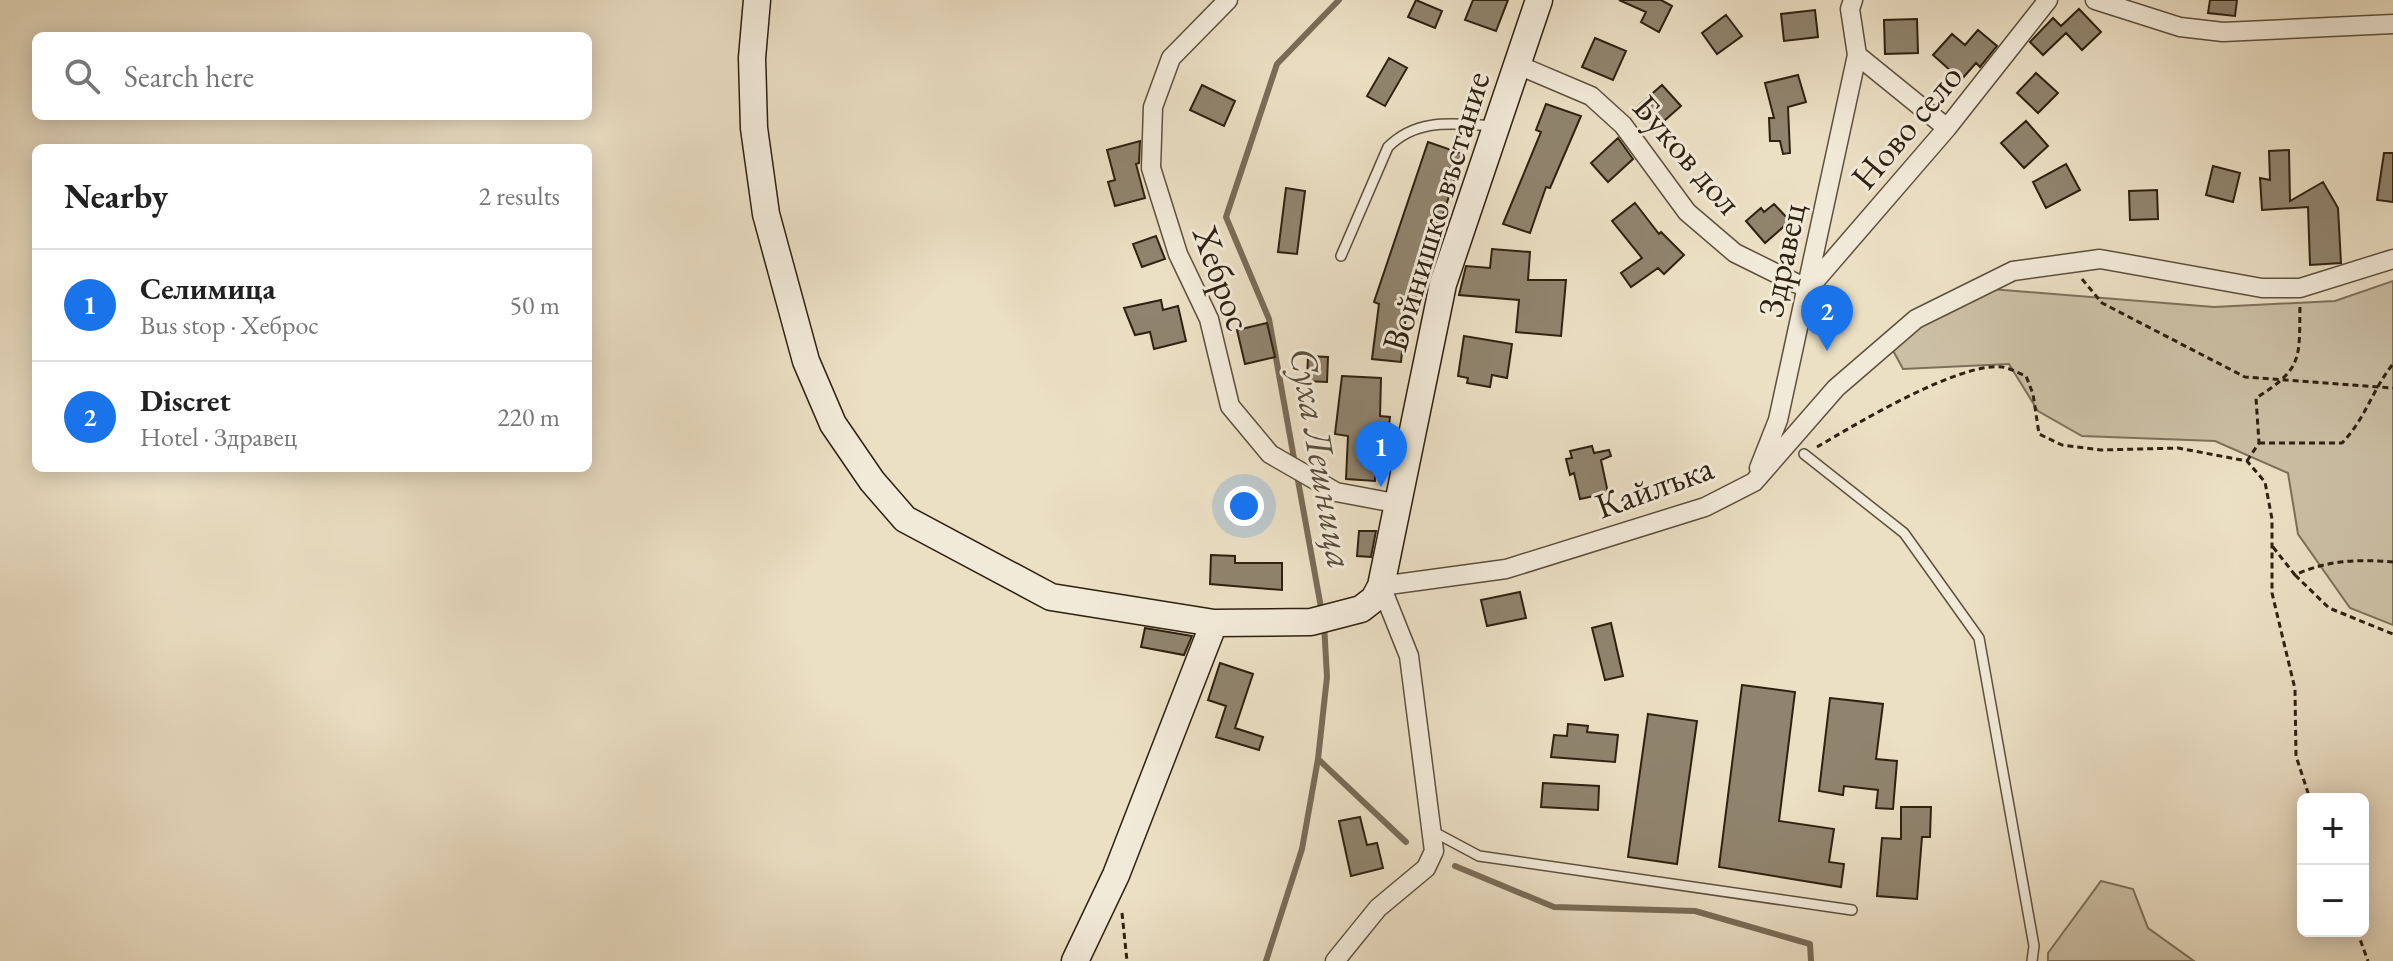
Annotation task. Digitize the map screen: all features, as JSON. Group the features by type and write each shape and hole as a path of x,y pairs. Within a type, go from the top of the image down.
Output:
{"street":[{"path":"757,0 752,58 754,128 766,214 806,361 833,424 872,481 905,519 1051,597 1214,623 1324,619 1361,609 1374,599 1381,586"},
{"name":"Хеброс","path":"1228,0 1171,58 1153,107 1151,168 1178,254 1209,319 1230,406 1270,454 1336,492 1395,503"},
{"name":"Войнишко въстание","path":"1381,586 1395,503 1443,284 1539,0"},
{"name":"Здравец","path":"1754,482 1778,420 1857,55 1850,9 1853,0"},
{"name":"Ново село","path":"1808,289 1947,128 2048,0"},
{"path":"2095,0 2180,27 2223,32 2393,24"},
{"path":"1857,55 1947,128"},
{"name":"Буков дол","path":"1518,65 1591,96 1623,125 1687,212 1735,253 1808,289"},
{"name":"Кайлъка","path":"1381,586 1506,569 1705,507 1754,482 1836,388 1916,319 2013,271 2100,259 2262,288 2300,288 2393,259"},
{"path":"1335,961 1378,908 1432,860 1434,832 1409,656 1381,586"},
{"path":"1075,961 1116,875 1214,623"}],"lane":[{"path":"1341,256 1388,147 1401,134 1431,122 1497,126"},
{"path":"1804,454 1904,533 1979,638 2034,946 2032,961"},
{"path":"1434,832 1479,856 1852,910"}],"path":[{"path":"2069,264 2102,303 2245,377 2393,388"},
{"path":"2247,461 2259,443 2256,398 2286,379 2299,356 2300,288"},
{"path":"2259,443 2342,443 2361,423 2376,386 2393,364"},
{"path":"1804,454 1900,401 1974,370 2003,367 2026,376 2033,394 2039,434 2062,445 2101,450 2178,448 2247,461 2265,482 2273,547 2272,593 2295,689 2296,756 2308,793"},
{"path":"2273,547 2295,575 2329,608 2393,634"},
{"path":"2295,575 2316,565 2363,560 2393,562"},
{"path":"1116,875 1127,961"},
{"path":"2359,937 2368,961"}],"shaded area":[{"path":"2393,281 2393,625 2350,608 2298,534 2288,473 2215,441 2082,436 2038,411 2009,364 1903,369 1889,343 1979,288 2214,307 2335,301"},
{"path":"2101,881 2133,889 2148,928 2194,961 2048,961 2048,953"}],"building":[{"path":"1416,0 1442,11 1435,28 1408,17"},
{"path":"1473,0 1508,0 1496,31 1465,20"},
{"path":"1619,0 1661,0 1672,6 1659,32 1641,22 1646,12"},
{"path":"2210,0 2237,0 2235,16 2208,13"},
{"path":"2079,9 2101,32 2082,50 2066,33 2043,55 2030,42 2053,18 2061,26"},
{"path":"1815,10 1818,37 1784,41 1781,14"},
{"path":"1726,15 1742,36 1717,54 1702,33"},
{"path":"1917,19 1918,53 1885,54 1884,20"},
{"path":"1978,30 1997,46 1980,67 1976,63 1961,80 1933,55 1952,34 1965,45"},
{"path":"1595,38 1626,51 1613,80 1582,67"},
{"path":"1389,58 1407,68 1385,106 1367,96"},
{"path":"2036,73 2058,93 2038,113 2017,93"},
{"path":"1798,75 1806,102 1788,107 1790,153 1783,154 1780,141 1770,141 1769,118 1774,118 1765,83"},
{"path":"1202,85 1235,101 1224,126 1190,110"},
{"path":"1662,85 1681,106 1656,128 1637,107"},
{"path":"1546,104 1581,116 1550,188 1546,187 1530,233 1503,224 1541,132 1536,130"},
{"path":"2026,121 2048,146 2024,168 2001,143"},
{"path":"1618,138 1633,159 1608,182 1591,163"},
{"path":"1140,141 1139,163 1136,164 1145,198 1115,206 1108,182 1115,180 1107,150"},
{"path":"1428,142 1463,154 1410,314 1406,313 1401,362 1372,359 1379,304 1374,302"},
{"path":"2289,150 2290,201 2323,182 2338,208 2341,263 2310,265 2308,207 2262,210 2260,178 2270,180 2269,151"},
{"path":"2384,153 2393,153 2393,202 2377,200"},
{"path":"2066,164 2080,190 2046,208 2033,182"},
{"path":"2213,166 2240,173 2233,202 2206,195"},
{"path":"1286,188 1305,191 1297,254 1278,252"},
{"path":"2157,190 2158,219 2130,220 2129,191"},
{"path":"1635,203 1659,234 1661,232 1684,255 1664,274 1658,268 1631,287 1621,273 1642,258 1612,221"},
{"path":"1774,204 1790,221 1765,243 1746,221 1761,208 1764,212"},
{"path":"1156,236 1165,259 1142,267 1133,244"},
{"path":"1492,249 1530,252 1528,280 1566,280 1561,336 1516,332 1519,300 1459,295 1466,266 1490,268"},
{"path":"1161,300 1163,310 1178,306 1186,341 1154,349 1150,332 1135,335 1124,308"},
{"path":"1267,323 1275,357 1245,364 1237,330"},
{"path":"1464,336 1512,344 1507,378 1492,375 1490,387 1467,383 1468,378 1458,376"},
{"path":"1308,356 1328,357 1327,382 1307,381"},
{"path":"1342,376 1381,378 1380,416 1390,417 1387,441 1376,440 1375,481 1346,479 1348,436 1335,434"},
{"path":"1592,446 1594,453 1609,450 1611,456 1601,460 1608,493 1580,499 1574,473 1570,475 1566,459 1572,458 1570,451"},
{"path":"1359,531 1376,531 1371,557 1357,556"},
{"path":"1211,555 1235,556 1235,563 1282,563 1282,590 1210,584"},
{"path":"1520,592 1526,618 1487,626 1481,600"},
{"path":"1611,623 1623,676 1605,680 1592,628"},
{"path":"1145,628 1192,636 1184,655 1141,647"},
{"path":"1220,663 1253,674 1235,728 1263,737 1259,750 1216,737 1226,706 1208,700"},
{"path":"1742,685 1795,692 1779,821 1834,829 1829,862 1844,864 1841,887 1719,867"},
{"path":"1830,698 1883,704 1876,759 1897,761 1893,809 1876,808 1878,790 1844,786 1843,795 1819,791"},
{"path":"1648,714 1697,721 1677,864 1628,857"},
{"path":"1568,724 1588,726 1587,732 1618,735 1615,762 1551,757 1554,735 1567,736"},
{"path":"1543,783 1599,786 1598,810 1541,807"},
{"path":"1901,807 1931,807 1930,837 1922,837 1917,899 1877,896 1882,838 1901,839"},
{"path":"1360,817 1367,845 1377,843 1383,868 1351,876 1339,821"}],"waterway":[{"name":"Суха Лешница","path":"1295,464 1269,319 1226,217 1277,64 1339,0"},
{"name":"Суха Лешница","path":"1297,475 1322,613"},
{"name":"Суха Лешница","path":"1266,961 1302,849 1318,759 1327,677 1324,624"},
{"path":"1318,759 1406,842"},
{"path":"1455,866 1554,907 1695,911 1810,944 1811,961"}],"place":[{"name":"Discret","path":"1827,351"},
{"name":"Селимица","path":"1381,487"}]}
